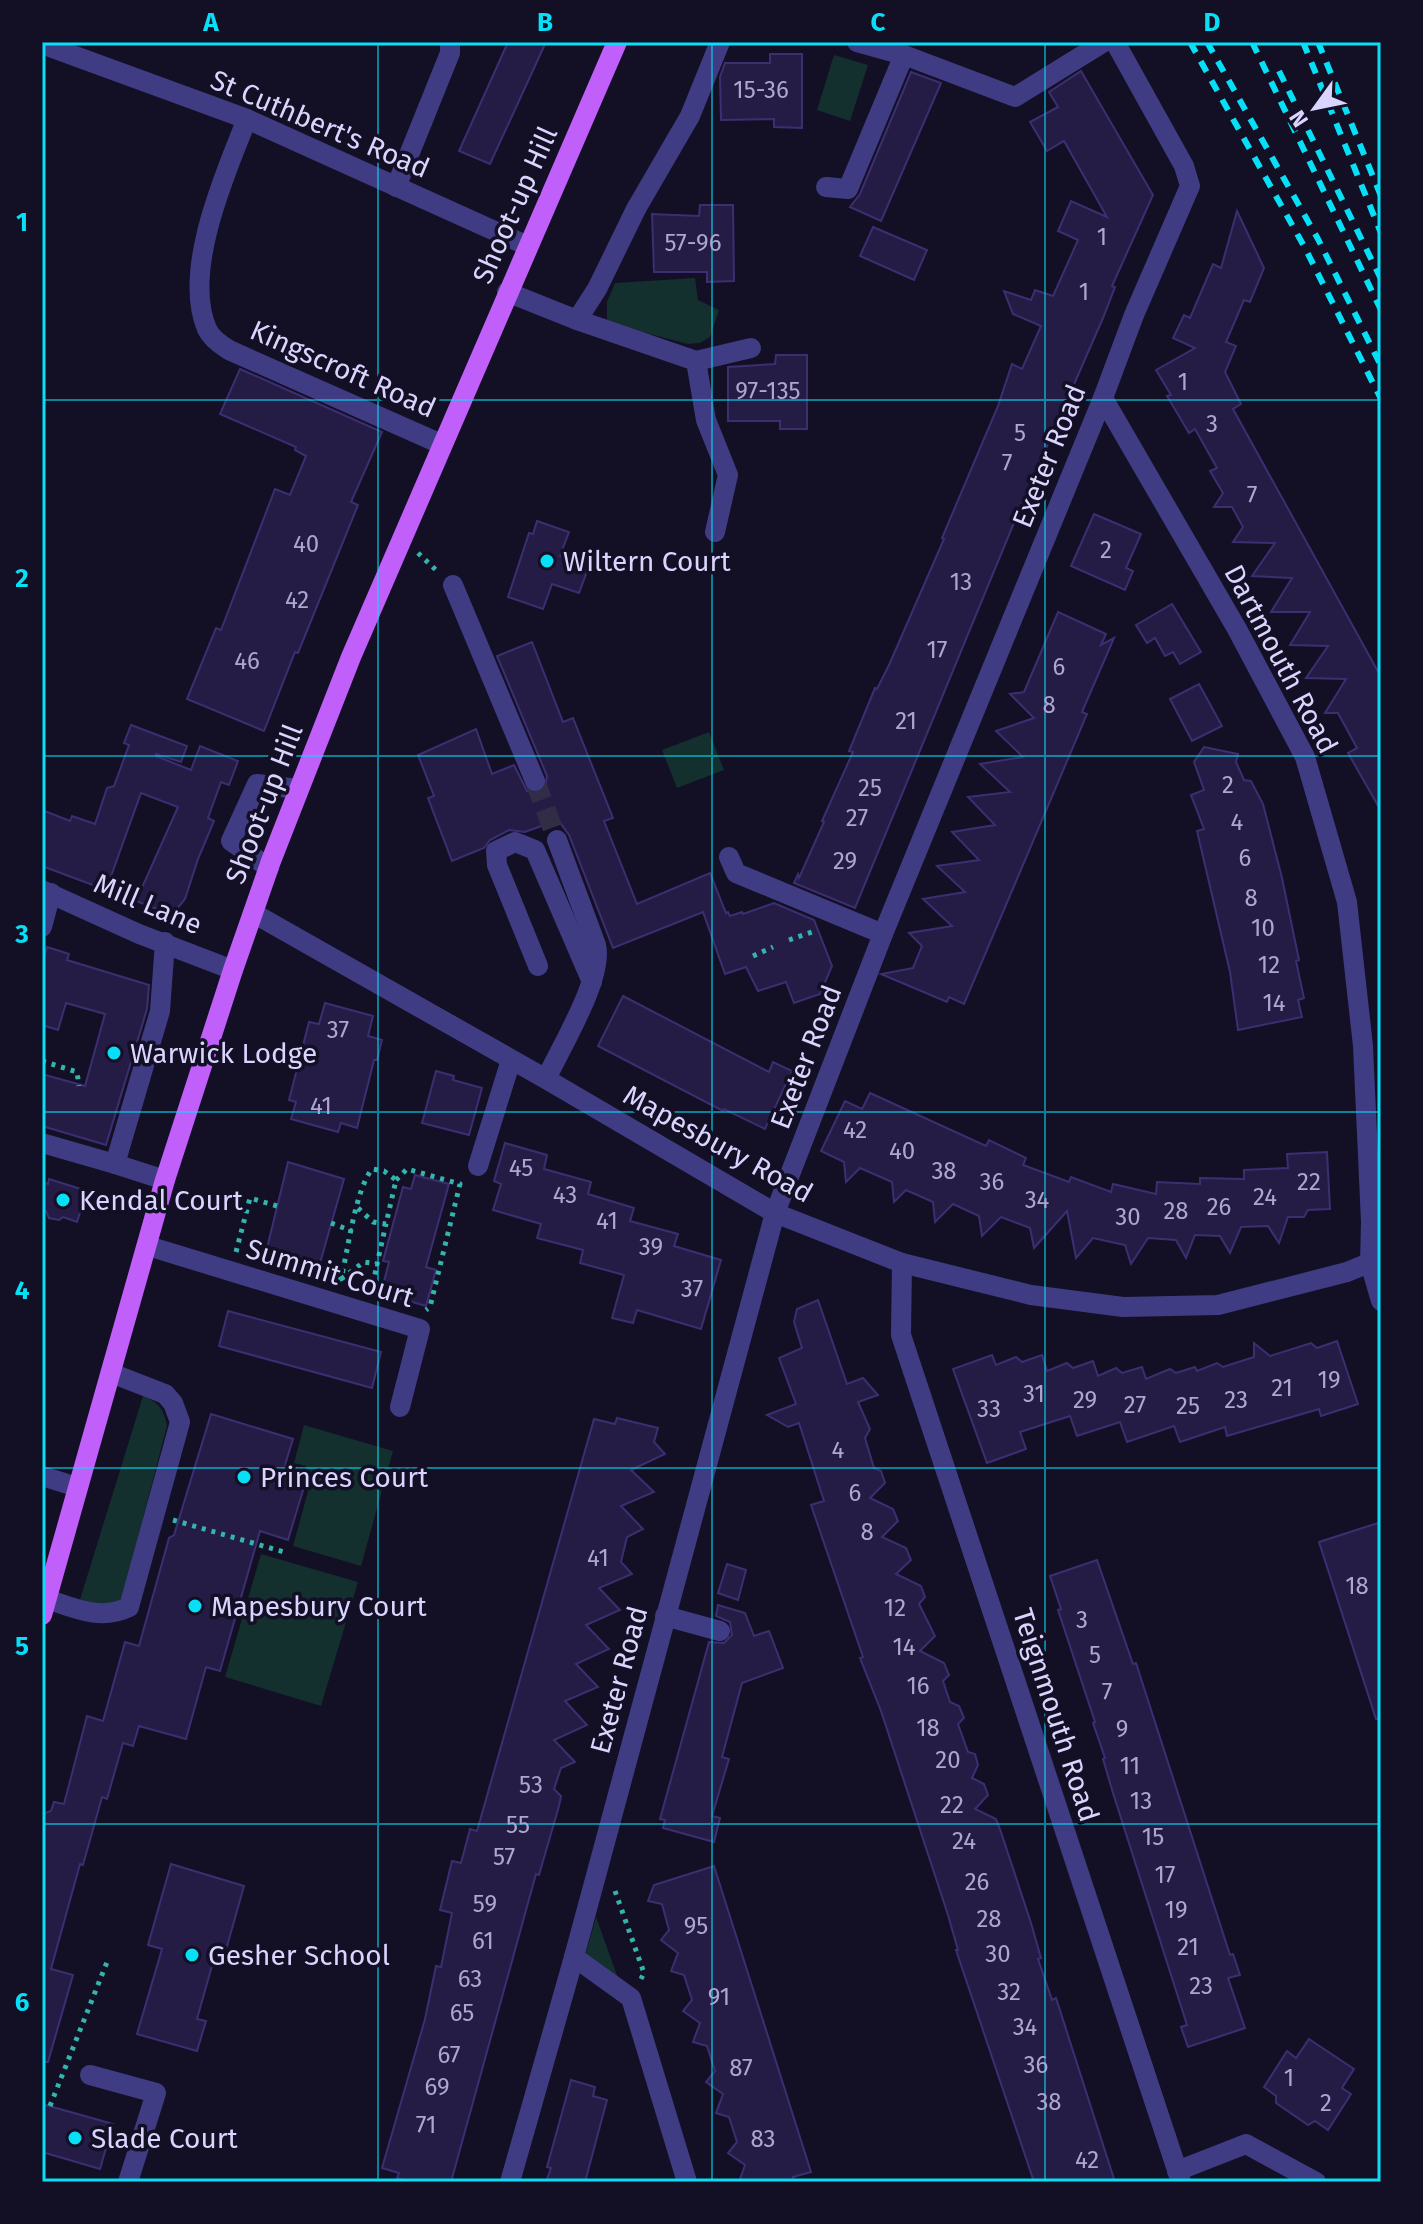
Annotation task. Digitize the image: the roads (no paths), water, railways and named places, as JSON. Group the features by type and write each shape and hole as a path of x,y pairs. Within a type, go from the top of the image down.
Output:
{"main road":[{"name":"Shoot-up Hill","path":"44,1607 165,1180 269,868 351,657 617,42"}],"street":[{"path":"396,187 450,53 450,42"},
{"path":"577,320 597,289 636,209 690,116 720,42"},
{"path":"857,42 904,55 1015,97 1104,42"},
{"name":"Exeter Road","path":"510,2182 775,1213 883,934 1103,398 1134,315 1190,186 1184,166 1115,42"},
{"name":"St Cuthbert's Road","path":"42,44 247,119 528,246"},
{"path":"826,187 848,189 904,55"},
{"name":"Kingscroft Road","path":"247,119 214,201 202,266 201,299 208,330 229,350 441,444"},
{"path":"507,292 696,361 751,348"},
{"path":"696,361 706,420 728,475 715,532"},
{"name":"Dartmouth Road","path":"1103,398 1237,629 1305,757 1347,902 1363,1046 1371,1222 1381,1301"},
{"path":"453,585 535,781"},
{"path":"269,868 231,841 257,784 298,789"},
{"path":"546,1079 592,982 599,959 557,840"},
{"path":"538,966 497,865 496,851 515,842 535,850 592,982"},
{"path":"729,857 736,873 883,934"},
{"path":"42,927 47,892"},
{"name":"Mill Lane","path":"47,892 139,934 233,970"},
{"name":"Mapesbury Road","path":"253,913 775,1213 902,1263 1031,1295 1123,1307 1218,1305 1347,1272 1376,1260"},
{"path":"115,1164 160,1011 165,942"},
{"path":"478,1166 511,1060"},
{"path":"42,1143 165,1180"},
{"name":"Summit Court","path":"148,1246 420,1329 400,1407"},
{"name":"Teignmouth Road","path":"902,1263 901,1335 1179,2177"},
{"path":"44,1607 118,1613 129,1607 156,1516 180,1422 173,1403 165,1394 111,1373"},
{"path":"42,1476 77,1487"},
{"path":"665,1616 720,1631"},
{"path":"574,1957 631,1998 687,2182"},
{"path":"90,2075 156,2093 128,2182"},
{"path":"1179,2177 1246,2144 1316,2182"}],"tunnel":[{"path":"535,781 557,840"}],"railway":[{"path":"1190,42 1305,248 1381,399"},
{"path":"1207,42 1318,239 1381,366"},
{"path":"1252,42 1381,310"},
{"path":"1303,42 1381,233"},
{"path":"1318,42 1381,196"},
{"path":"1279,71 1381,279"}],"place":[{"name":"Wiltern Court","path":"547,561"},
{"name":"Warwick Lodge","path":"114,1053"},
{"name":"Kendal Court","path":"63,1200"},
{"name":"Princes Court","path":"244,1477"},
{"name":"Mapesbury Court","path":"195,1606"},
{"name":"Gesher School","path":"192,1955"},
{"name":"Slade Court","path":"75,2138"}]}
